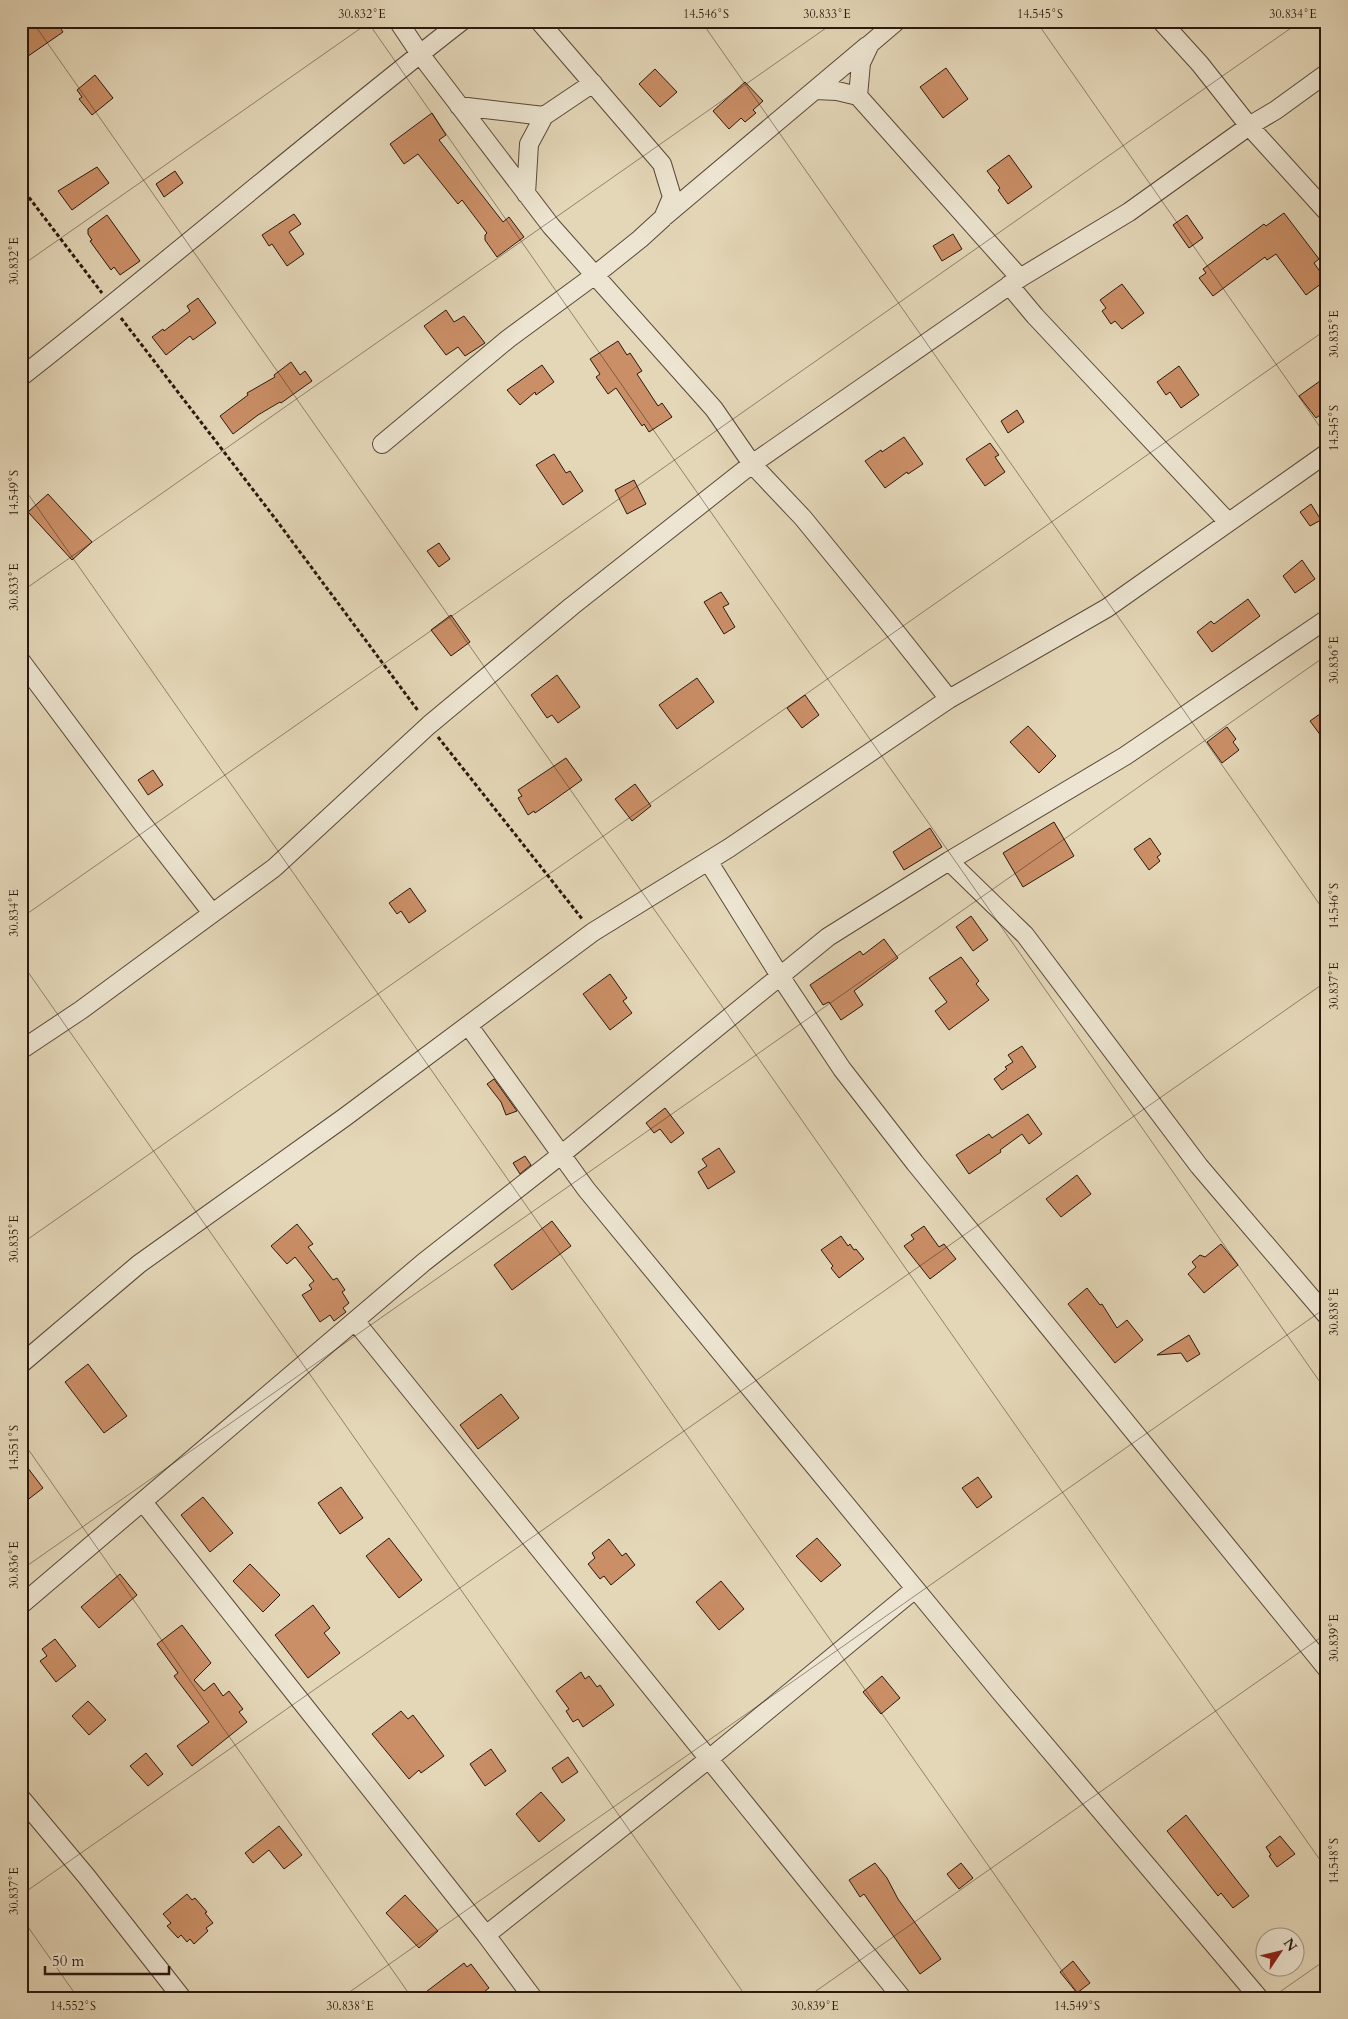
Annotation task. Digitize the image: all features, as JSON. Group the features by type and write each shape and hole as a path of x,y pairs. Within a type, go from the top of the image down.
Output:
{"street":[{"path":"398,21 420,54 551,226 714,409 752,464 803,518 949,699"},
{"path":"21,376 462,21"},
{"path":"539,21 662,164 672,197 663,218"},
{"path":"1161,21 1200,64 1249,126 1327,212"},
{"path":"382,444 508,339 596,275 894,22"},
{"path":"858,96 861,62 870,44"},
{"path":"21,1050 81,1010 274,868 429,725 572,606 752,464 1015,281 1129,212 1327,73"},
{"path":"526,194 529,144 544,116 593,83"},
{"path":"815,90 837,90 858,96 1015,281 1035,316 1228,522"},
{"path":"459,106 544,116"},
{"path":"21,1364 139,1264 344,1117 593,932 708,861 949,699 1107,608 1327,454"},
{"path":"21,1605 424,1262 562,1154 828,937 949,861 1125,756 1327,618"},
{"path":"21,660 142,823 212,913"},
{"path":"708,861 780,976 842,1069 908,1155 1327,1669"},
{"path":"949,861 1025,935 1199,1166 1327,1316"},
{"path":"468,1025 586,1189 915,1589 1259,1998"},
{"path":"355,1320 902,1998"},
{"path":"143,1502 486,1935 533,1998"},
{"path":"486,1935 710,1758 915,1589"},
{"path":"21,1798 87,1877 182,1998"}],"path":[{"path":"21,187 256,493 429,725 593,932"}],"building":[{"path":"32,21 56,21 63,32 21,61 21,29"},
{"path":"946,68 968,99 943,118 920,87"},
{"path":"655,69 677,92 660,107 639,84"},
{"path":"95,75 113,98 92,115 79,99 82,97 77,90"},
{"path":"745,82 763,101 753,110 756,113 745,122 741,118 729,129 713,111"},
{"path":"432,113 446,135 439,140 503,222 509,217 524,237 497,257 485,240 487,233 462,200 458,204 418,154 404,164 390,144"},
{"path":"1009,155 1032,187 1008,204 998,190 1000,188 987,171"},
{"path":"97,167 109,183 72,210 58,191"},
{"path":"175,171 183,183 164,197 156,184"},
{"path":"1284,213 1319,259 1314,263 1326,280 1306,295 1276,254 1267,260 1265,257 1213,296 1199,278 1206,273 1203,269 1264,224 1266,226"},
{"path":"294,214 301,224 289,232 304,254 287,266 272,244 269,246 262,235"},
{"path":"107,215 140,261 120,275 114,267 111,270 90,241 92,240 88,234 88,229"},
{"path":"1187,215 1203,238 1189,248 1173,225"},
{"path":"953,234 962,249 942,261 933,246"},
{"path":"1122,284 1144,313 1122,329 1115,321 1111,324 1102,311 1106,308 1100,300"},
{"path":"198,298 216,323 193,340 190,336 166,355 152,337 163,329 164,331 190,311 187,306"},
{"path":"446,310 454,322 464,316 485,343 465,356 458,347 446,355 424,326"},
{"path":"618,341 627,355 630,353 642,371 637,374 658,406 662,403 672,417 649,432 644,424 642,426 616,388 608,394 596,377 600,374 590,359"},
{"path":"291,362 300,375 305,371 312,381 281,403 258,415 233,434 220,416 248,395 247,393 275,377 274,375"},
{"path":"542,365 554,382 536,395 535,392 520,405 507,390"},
{"path":"1179,366 1199,395 1181,408 1170,392 1166,395 1157,382"},
{"path":"1327,376 1327,410 1316,418 1299,396"},
{"path":"1017,410 1024,422 1008,433 1001,421"},
{"path":"904,437 923,464 908,474 907,472 885,488 865,461"},
{"path":"990,443 999,455 995,457 1005,472 985,486 966,459"},
{"path":"554,454 566,473 570,471 583,491 563,505 536,465"},
{"path":"634,480 646,504 627,514 615,490"},
{"path":"48,494 92,542 72,560 28,512"},
{"path":"1311,504 1321,520 1310,526 1300,512"},
{"path":"439,543 450,559 439,567 427,551"},
{"path":"1302,560 1315,579 1295,593 1283,576"},
{"path":"721,592 729,604 723,607 735,627 724,634 704,602"},
{"path":"1248,599 1260,616 1212,652 1197,632 1211,621 1214,624"},
{"path":"451,615 470,642 451,656 431,630"},
{"path":"557,675 580,707 558,723 552,715 547,718 531,695"},
{"path":"697,678 714,702 677,729 659,705"},
{"path":"805,695 819,715 802,728 787,708"},
{"path":"1327,709 1327,744 1310,721"},
{"path":"1028,726 1056,756 1039,773 1010,742"},
{"path":"1227,727 1236,739 1233,742 1239,750 1222,763 1207,742"},
{"path":"566,758 582,780 535,813 534,811 528,815 518,798 522,796 518,790"},
{"path":"153,770 163,785 148,795 138,780"},
{"path":"635,784 651,806 632,821 615,799"},
{"path":"1054,822 1074,856 1023,887 1003,853"},
{"path":"930,828 942,847 904,870 893,852"},
{"path":"1150,838 1161,854 1157,857 1160,861 1149,870 1134,849"},
{"path":"410,888 426,911 409,923 401,911 397,914 389,903"},
{"path":"971,916 988,940 973,951 956,927"},
{"path":"884,939 898,958 854,991 863,1005 841,1020 829,1002 823,1005 810,985 860,951 863,955"},
{"path":"961,957 979,981 976,984 989,1000 949,1030 935,1011 947,1002 929,978"},
{"path":"610,974 627,998 623,1001 632,1013 610,1030 583,994"},
{"path":"1022,1046 1036,1067 1002,1090 994,1079 1007,1069 1005,1067 1013,1062 1008,1055"},
{"path":"494,1079 517,1111 506,1115 501,1102 487,1084"},
{"path":"665,1108 684,1133 671,1143 660,1129 654,1133 646,1123"},
{"path":"1028,1114 1042,1134 1029,1144 1022,1134 1000,1150 1001,1152 969,1174 956,1155 989,1134 992,1138"},
{"path":"719,1148 735,1172 708,1189 698,1172 707,1166 702,1159"},
{"path":"525,1156 531,1165 520,1174 513,1163"},
{"path":"1077,1175 1091,1194 1061,1217 1046,1199"},
{"path":"552,1221 571,1246 512,1290 494,1265"},
{"path":"297,1224 313,1244 308,1247 333,1280 337,1278 345,1290 342,1292 349,1303 343,1308 346,1312 334,1321 330,1315 320,1322 302,1295 312,1289 309,1285 314,1281 295,1257 287,1264 271,1246"},
{"path":"924,1226 939,1247 944,1244 956,1259 930,1279 904,1246 914,1239 911,1235"},
{"path":"841,1236 848,1246 850,1244 864,1259 839,1278 821,1250"},
{"path":"1221,1244 1238,1265 1204,1293 1188,1274 1196,1267 1192,1262 1200,1255 1205,1257"},
{"path":"1087,1288 1100,1305 1102,1304 1117,1328 1127,1320 1143,1340 1115,1363 1068,1304"},
{"path":"1189,1335 1200,1354 1187,1362 1181,1353 1157,1355"},
{"path":"88,1364 127,1416 104,1433 65,1382"},
{"path":"501,1394 519,1418 478,1449 460,1425"},
{"path":"21,1459 43,1488 21,1505"},
{"path":"978,1477 992,1497 977,1508 962,1488"},
{"path":"341,1487 363,1518 340,1534 318,1503"},
{"path":"203,1497 233,1533 210,1552 181,1515"},
{"path":"389,1538 422,1580 399,1598 366,1556"},
{"path":"817,1538 841,1565 821,1582 796,1556"},
{"path":"609,1539 622,1556 626,1553 635,1565 611,1585 604,1576 600,1579 588,1564 595,1558 592,1553"},
{"path":"250,1564 280,1595 263,1612 233,1581"},
{"path":"120,1574 137,1595 99,1628 81,1607"},
{"path":"721,1581 744,1609 719,1630 696,1602"},
{"path":"313,1605 330,1628 324,1633 340,1653 308,1678 275,1635"},
{"path":"182,1625 211,1663 194,1680 204,1691 214,1683 223,1696 229,1691 243,1709 239,1712 247,1722 192,1766 177,1746 209,1722 174,1676 178,1673 157,1644"},
{"path":"55,1639 76,1666 56,1682 40,1661 47,1656 42,1649"},
{"path":"581,1672 585,1679 589,1676 597,1687 600,1685 614,1705 583,1727 578,1719 573,1722 566,1711 569,1709 556,1691"},
{"path":"882,1676 900,1698 881,1714 863,1692"},
{"path":"88,1701 106,1720 89,1735 72,1716"},
{"path":"401,1711 408,1719 413,1715 444,1756 421,1773 419,1770 409,1779 372,1734"},
{"path":"491,1749 506,1771 485,1786 470,1764"},
{"path":"146,1753 163,1774 148,1786 130,1766"},
{"path":"568,1757 578,1772 562,1783 552,1768"},
{"path":"541,1792 565,1820 539,1842 516,1814"},
{"path":"1186,1815 1249,1896 1233,1908 1221,1893 1218,1896 1167,1831"},
{"path":"279,1826 302,1855 284,1869 269,1850 253,1863 245,1853"},
{"path":"1280,1836 1295,1854 1277,1867 1269,1856 1271,1855 1266,1847"},
{"path":"875,1863 941,1959 920,1974 864,1894 860,1897 849,1880"},
{"path":"961,1863 973,1878 959,1889 947,1874"},
{"path":"187,1894 192,1900 195,1898 207,1912 205,1913 213,1923 206,1928 208,1931 194,1944 190,1939 187,1942 181,1935 178,1938 167,1926 171,1923 163,1914"},
{"path":"405,1895 438,1931 419,1948 386,1913"},
{"path":"1073,1961 1090,1983 1077,1993 1060,1972"},
{"path":"464,1963 467,1967 471,1964 489,1988 476,1998 418,1998"}]}
